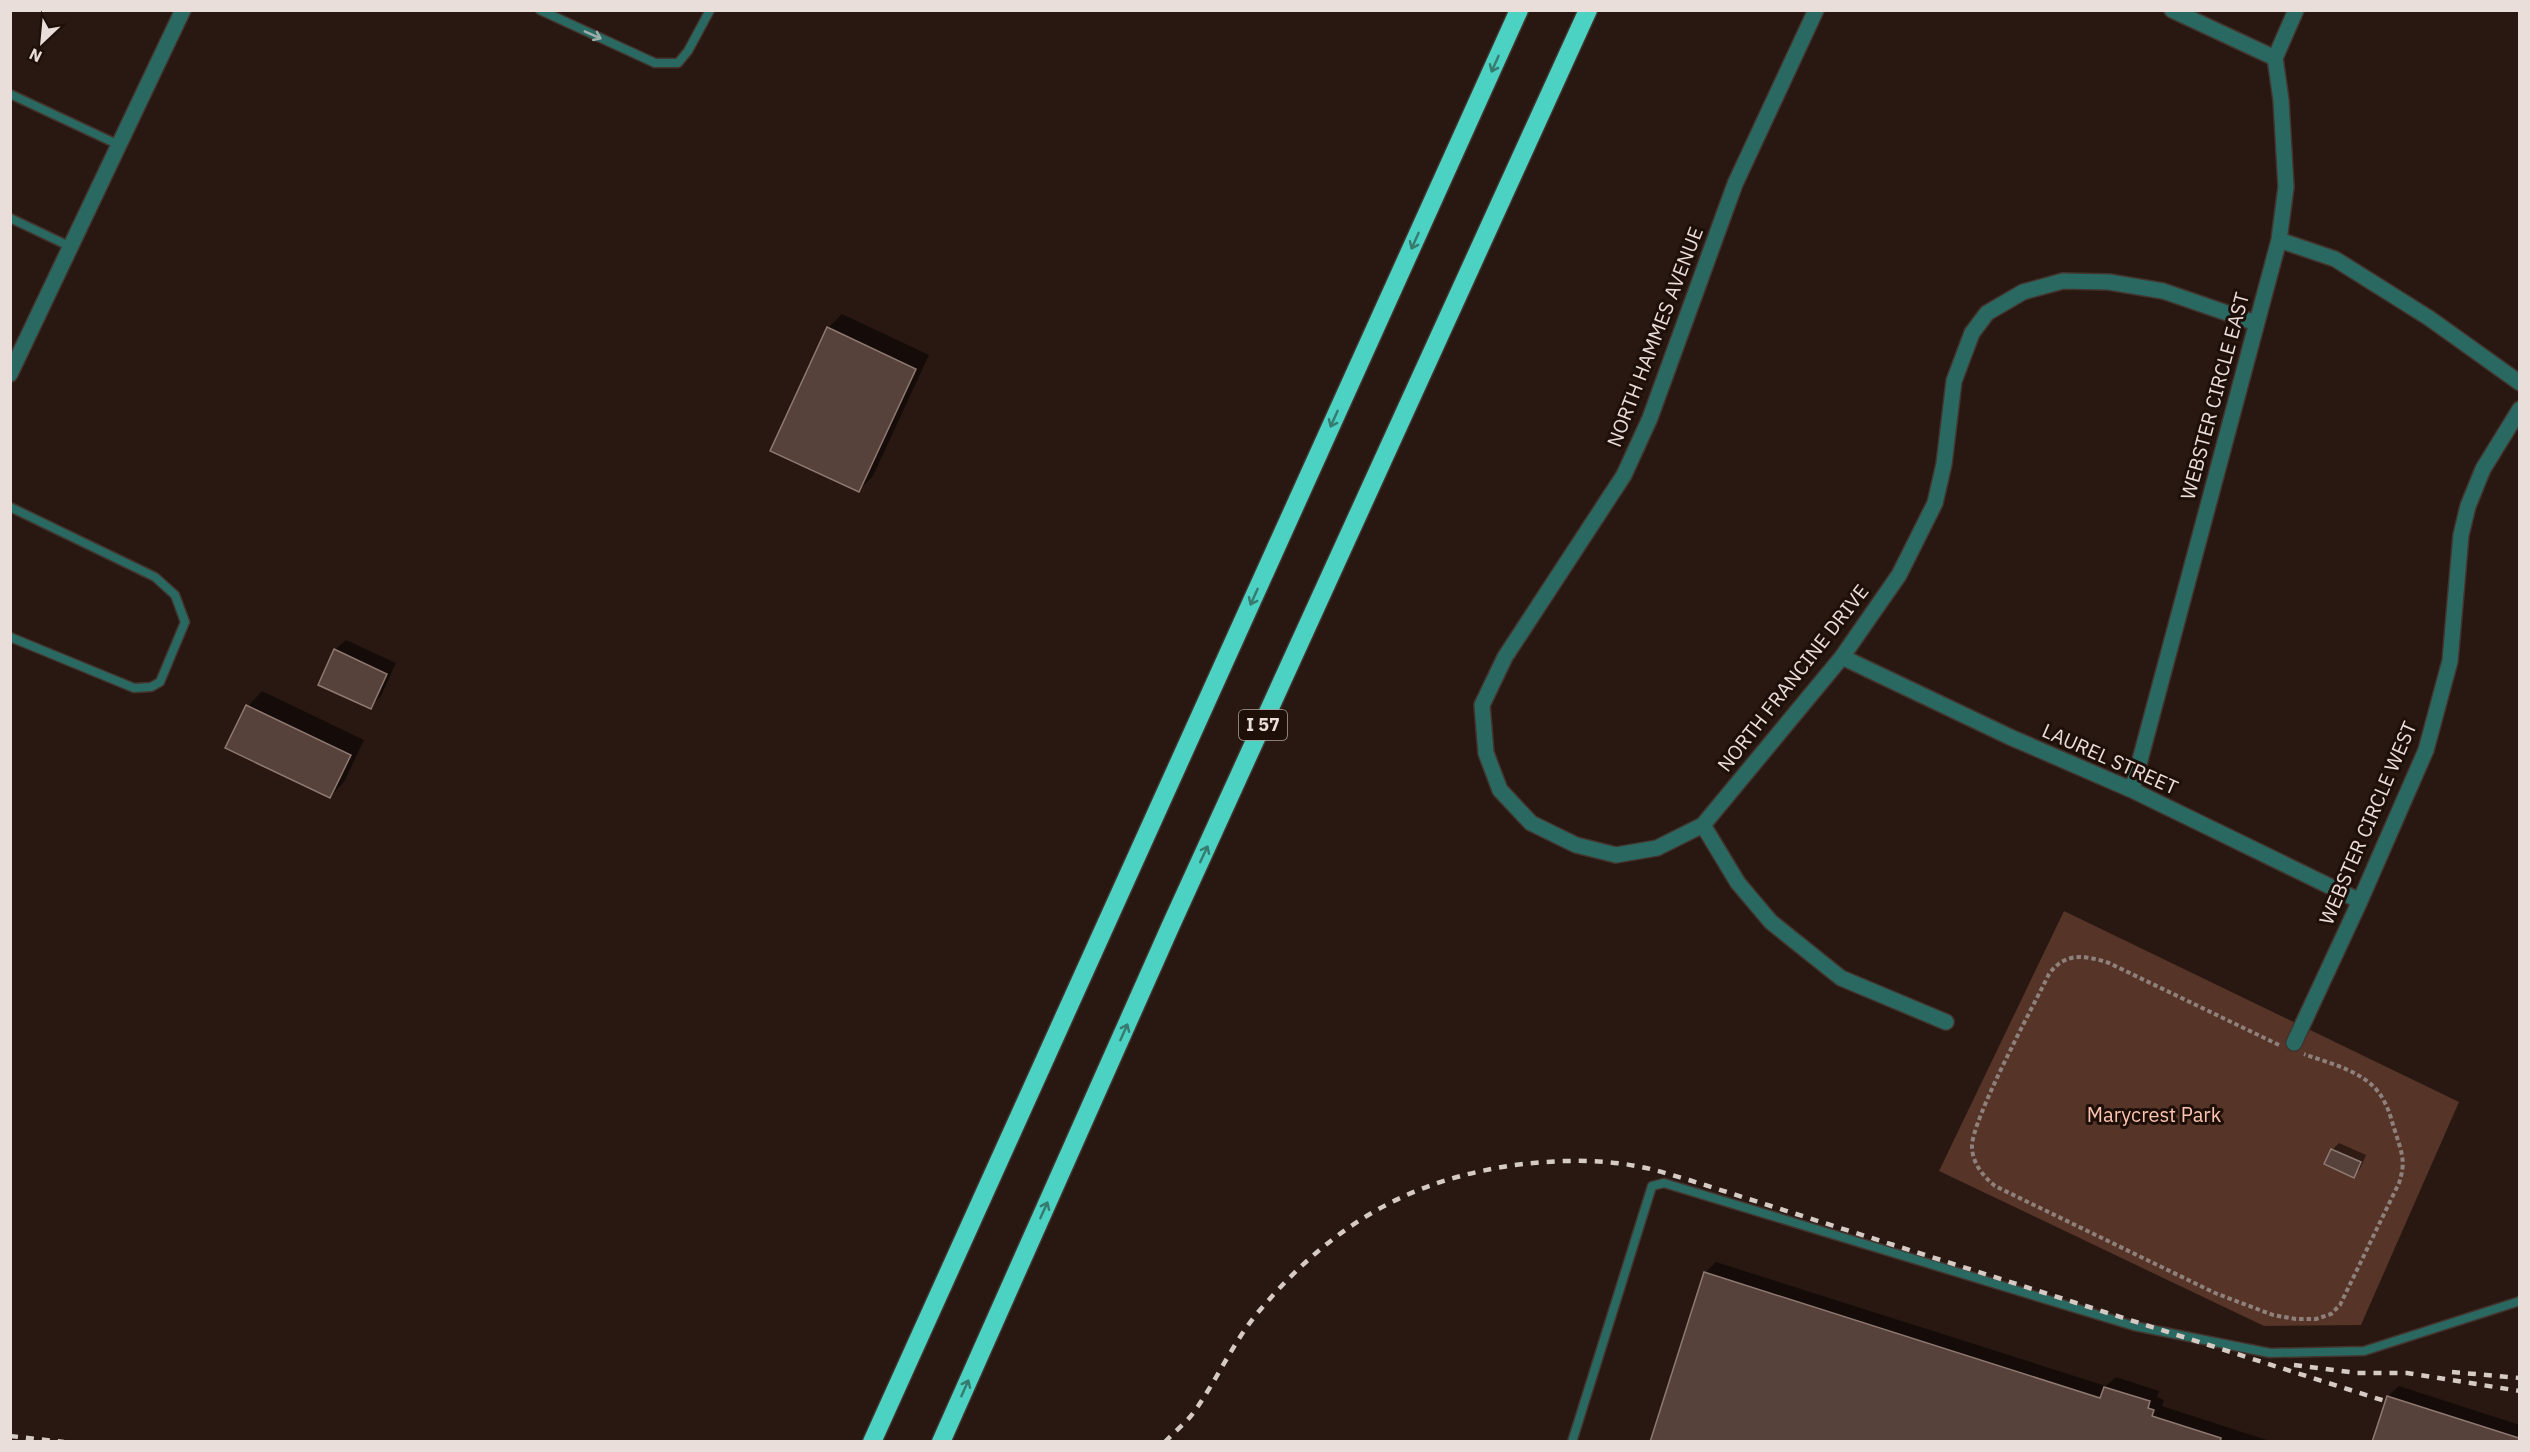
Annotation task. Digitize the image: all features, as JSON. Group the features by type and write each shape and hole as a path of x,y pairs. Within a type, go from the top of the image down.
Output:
{"highway":[{"path":"875,1435 1519,10"},
{"name":"I 57","path":"941,1442 1176,914 1588,10"}],"street":[{"path":"12,367 183,10"},
{"name":"NORTH HAMMES AVENUE","path":"1531,823 1500,790 1486,753 1482,705 1505,657 1624,475 1650,418 1735,184 1816,10"},
{"path":"2172,10 2276,58"},
{"name":"WEBSTER CIRCLE EAST","path":"2132,790 2279,240 2286,187 2276,58 2296,10"},
{"path":"2279,240 2335,259 2429,318 2520,383"},
{"name":"NORTH FRANCINE DRIVE","path":"1531,823 1576,845 1616,855 1657,848 1703,825 1842,657 1899,575 1935,503 1944,464 1954,381 1972,333 1987,313 2023,292 2063,281 2109,282 2163,291 2256,323"},
{"name":"WEBSTER CIRCLE WEST","path":"2292,1047 2360,901 2426,750 2450,661 2461,535 2468,506 2483,469 2520,409"},
{"name":"LAUREL STREET","path":"1842,657 2010,737 2132,790 2360,901"},
{"path":"1703,825 1738,882 1771,922 1841,978 1946,1022"}],"lane":[{"path":"540,10 655,63 678,63 688,51 710,10"},
{"path":"10,94 119,145"},
{"path":"10,218 71,247"},
{"path":"10,507 155,578 175,596 185,622 160,682 151,687 134,688 10,637"},
{"path":"1572,1442 1652,1186 1664,1183 2134,1326 2270,1353 2364,1351 2520,1301"}],"path":[{"path":"2087,957 2109,963 2292,1047 2347,1069 2368,1080 2376,1088 2385,1102 2404,1164 2399,1183 2347,1294 2331,1314 2316,1319 2296,1319 2273,1315 2233,1301 1995,1186 1983,1176 1975,1161 1972,1146 1979,1118 2049,974 2065,959 2087,957"}],"green space":[{"name":"Marycrest Park","path":"2064,911 2459,1102 2361,1325 2264,1326 1939,1171"}],"building":[{"path":"827,327 916,369 859,492 770,451"},
{"path":"334,649 387,674 371,709 318,685"},
{"path":"246,705 351,755 330,798 225,748"},
{"path":"2331,1149 2361,1162 2354,1178 2324,1164"},
{"path":"1704,1272 2100,1398 2104,1387 2150,1401 2148,1408 2154,1410 2152,1416 2221,1438 2220,1442 1650,1442"},
{"path":"2387,1396 2519,1438 2519,1442 2372,1442"}],"railway":[{"path":"1165,1442 1194,1412 1242,1334 1260,1310 1316,1253 1346,1230 1377,1210 1445,1181 1523,1164 1566,1161 1622,1164 1689,1180 2385,1401"},
{"path":"2294,1365 2357,1373 2407,1373 2520,1391"},
{"path":"2452,1372 2520,1378"},
{"path":"10,1436 64,1442"}]}
